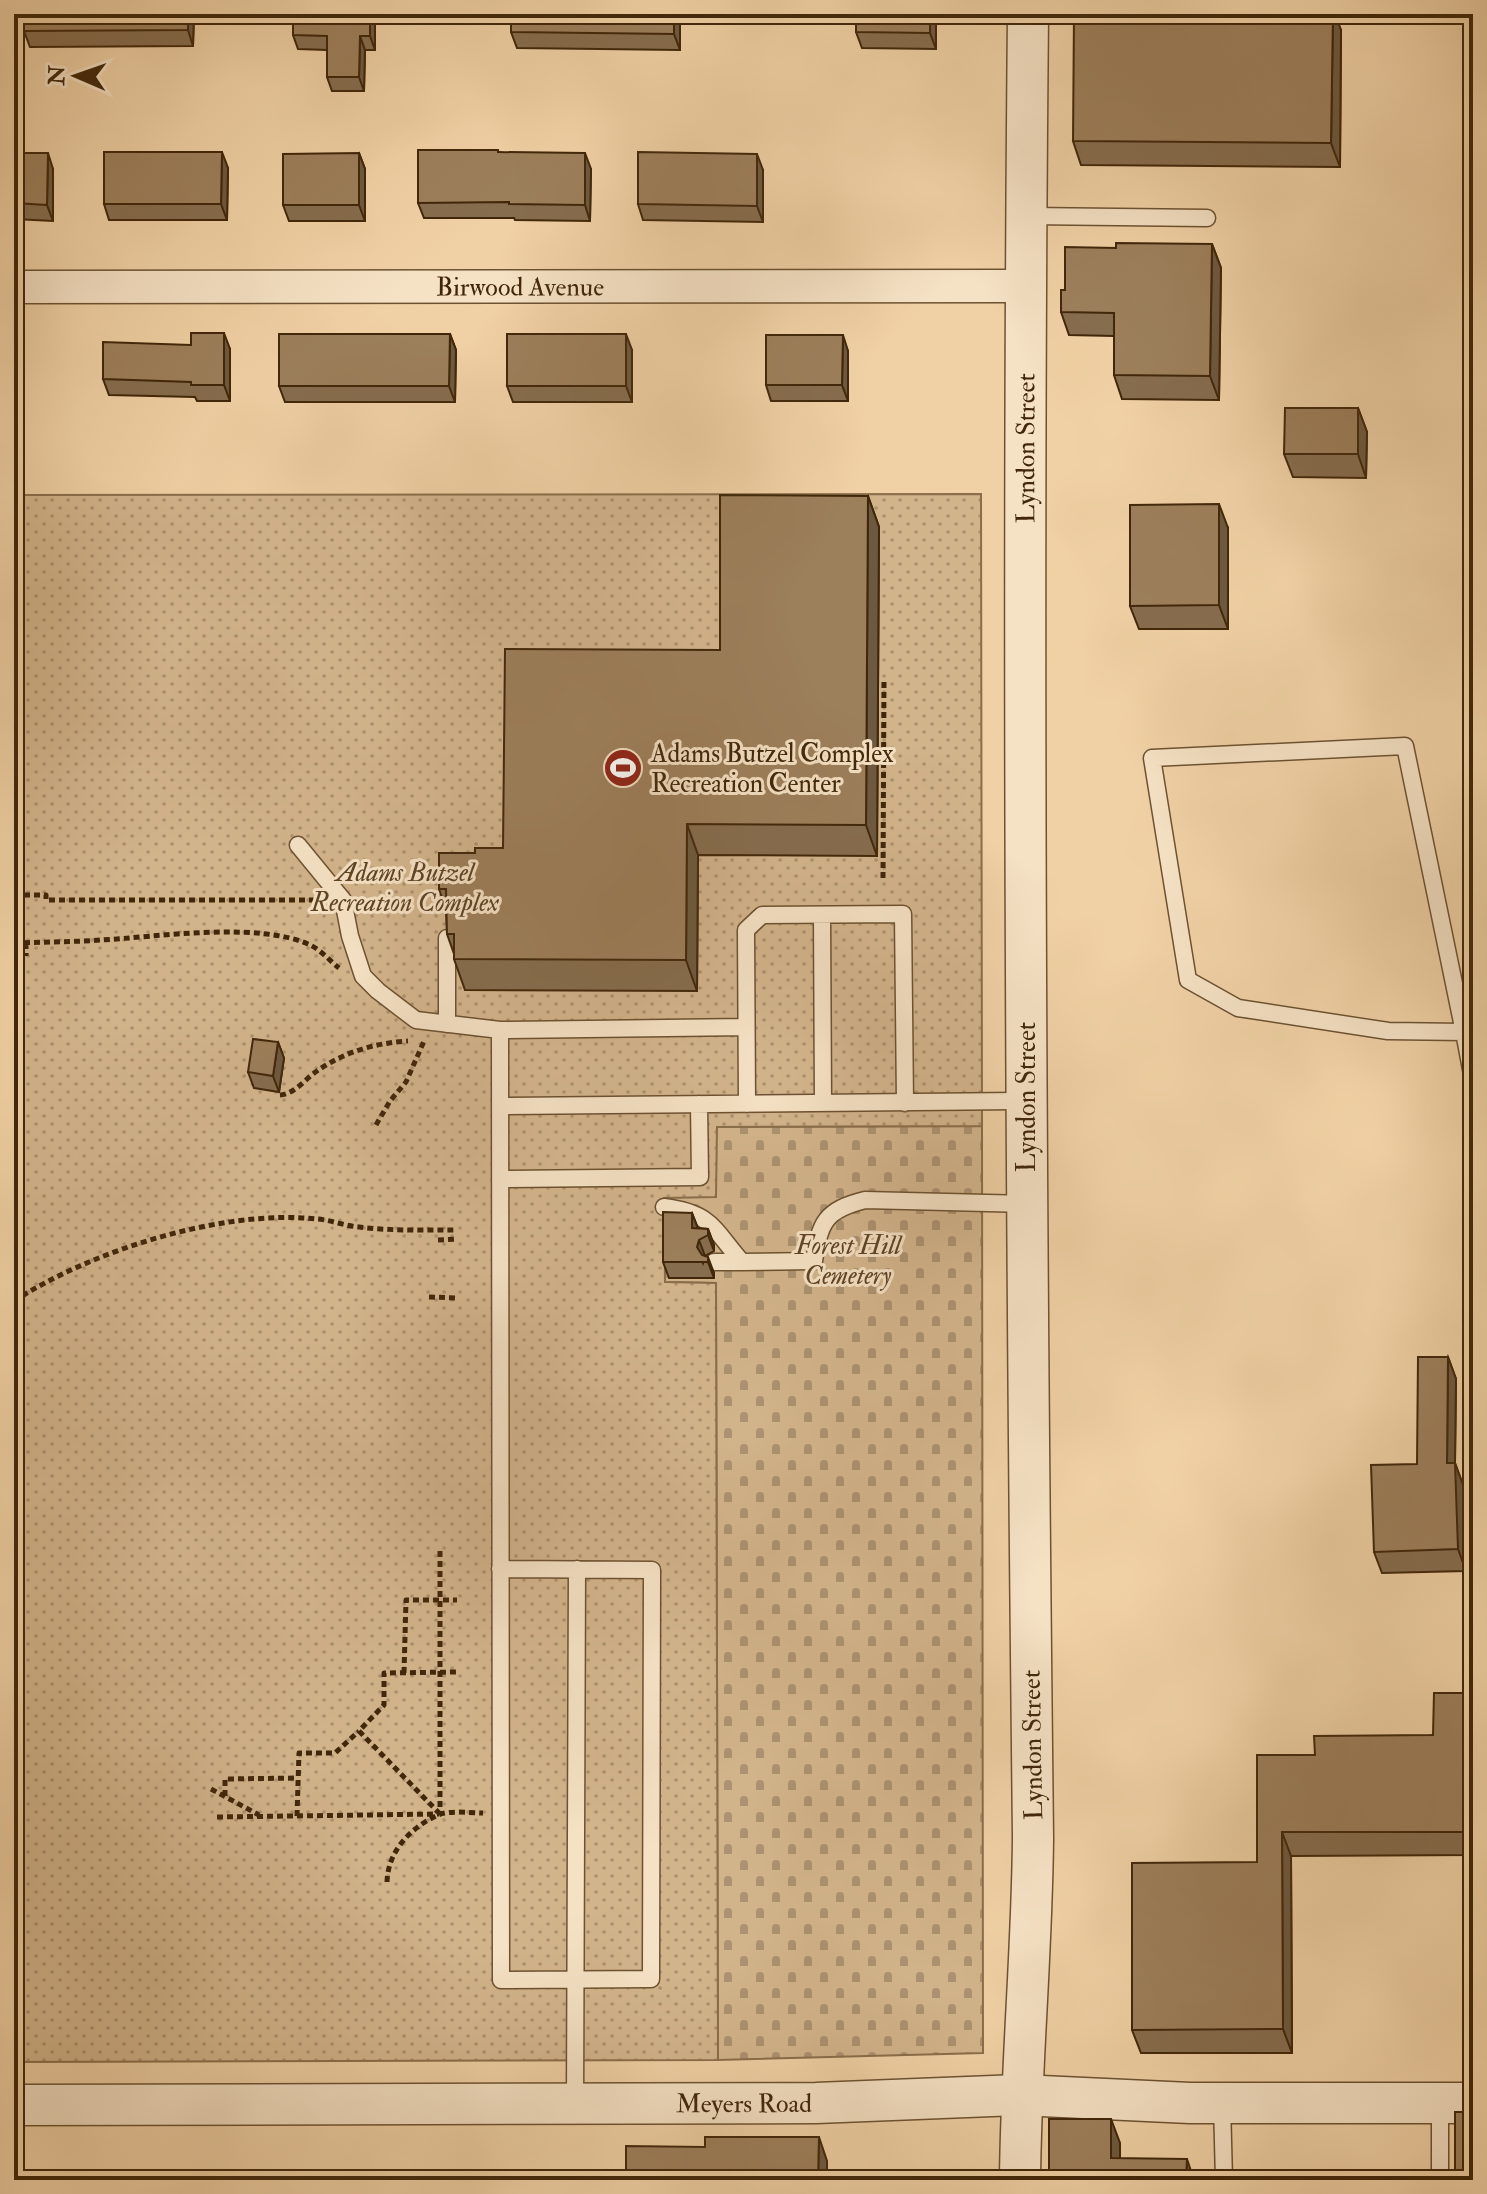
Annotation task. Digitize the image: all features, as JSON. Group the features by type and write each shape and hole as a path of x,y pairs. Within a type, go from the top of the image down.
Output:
{"street":[{"name":"Lyndon Street","path":"1020,2180 1020,2095 1032,1944 1033,1854 1026,1204 1025,286 1028,14"},
{"name":"Birwood Avenue","path":"14,287 1025,286"},
{"name":"Meyers Road","path":"14,2105 816,2103 1020,2095 1222,2103 1456,2103"}],"lane":[{"path":"1330,14 1342,15"},
{"path":"1026,216 1207,218"},
{"path":"1464,1032 1388,1031 1238,1008 1188,980 1152,758 1405,746 1464,1032 1473,1080"},
{"path":"298,845 343,900 363,976 416,1020 500,1030 746,1027"},
{"path":"747,1104 746,930 762,915 903,914 905,1103"},
{"path":"822,915 823,1103"},
{"path":"438,1024 447,938"},
{"path":"500,1030 500,1106 500,1179 500,1569 500,1813 501,1980 651,1979 652,1570 500,1569"},
{"path":"500,1106 1027,1101"},
{"path":"500,1179 700,1177 699,1104"},
{"path":"714,1262 814,1261 817,1239 825,1219 845,1205 865,1200 1026,1204"},
{"path":"664,1207 683,1209 708,1219 742,1262"},
{"path":"575,2104 577,1569"},
{"path":"1222,2103 1224,2180"},
{"path":"1440,2180 1456,2103"}],"path":[{"path":"883,878 884,678"},
{"path":"14,895 46,895 46,900 343,900"},
{"path":"14,943 185,933 290,938 312,946 338,968 363,976"},
{"path":"26,943 26,956"},
{"path":"376,1125 406,1082 424,1042 438,1024"},
{"path":"280,1095 288,1094 317,1071 345,1055 375,1045 435,1043"},
{"path":"14,1301 70,1270 183,1231 233,1220 316,1219 359,1227 457,1230"},
{"path":"438,1240 457,1239"},
{"path":"429,1297 457,1298"},
{"path":"440,1551 440,1814"},
{"path":"404,1673 406,1600 457,1600"},
{"path":"297,1816 299,1753 335,1753 359,1731 384,1705 384,1673 457,1672"},
{"path":"359,1731 440,1814"},
{"path":"225,1796 225,1779 298,1778"},
{"path":"211,1789 261,1816"},
{"path":"217,1817 500,1813"},
{"path":"387,1882 392,1854 404,1839 440,1814"}],"green space":[{"name":"Adams Butzel Recreation Complex","path":"981,494 982,1126 717,1127 716,1197 664,1198 665,1282 716,1283 718,2060 14,2062 14,495"},
{"name":"Forest Hill Cemetery","path":"982,1126 983,2053 718,2060 716,1283 665,1282 664,1197 716,1197 716,1127"}],"building":[{"path":"24,14 188,14 188,30 24,31"},
{"path":"293,14 370,14 370,36 360,36 359,77 327,77 327,36 293,35"},
{"path":"511,14 674,14 674,34 511,32"},
{"path":"856,14 930,14 930,33 856,32"},
{"path":"1074,14 1333,14 1331,143 1073,141"},
{"path":"418,150 585,153 585,205 418,203"},
{"path":"104,152 222,152 221,204 104,204"},
{"path":"638,152 757,154 757,206 638,204"},
{"path":"14,153 48,153 47,205 14,203"},
{"path":"359,153 359,205 283,205 283,154"},
{"path":"1116,243 1212,244 1210,376 1114,375 1114,313 1061,312 1061,290 1065,290 1065,247 1116,248"},
{"path":"191,333 224,333 224,385 103,379 103,342 191,345"},
{"path":"279,334 450,334 449,386 279,386"},
{"path":"507,334 626,334 626,386 507,386"},
{"path":"766,335 843,335 842,385 766,385"},
{"path":"1285,408 1358,408 1358,454 1284,454"},
{"path":"720,495 868,496 866,825 687,824 686,960 454,959 454,934 447,934 446,889 439,889 439,853 475,853 475,848 503,848 505,649 720,650"},
{"path":"1219,504 1219,605 1130,606 1130,505"},
{"path":"253,1039 278,1042 273,1076 248,1072"},
{"path":"663,1212 692,1213 692,1228 708,1229 708,1235 699,1240 697,1247 702,1255 708,1257 708,1262 663,1262"},
{"path":"1418,1357 1448,1357 1447,1463 1455,1463 1458,1549 1374,1552 1371,1465 1417,1464"},
{"path":"1434,1693 1473,1693 1473,1832 1282,1832 1283,2029 1132,2030 1132,1863 1257,1862 1257,1755 1315,1755 1314,1736 1433,1735"},
{"path":"1455,2112 1473,2112 1473,2175 1455,2174"},
{"path":"1049,2119 1111,2119 1111,2158 1187,2159 1186,2180 1049,2180"},
{"path":"705,2137 819,2137 818,2180 626,2180 626,2146 705,2147"}],"place":[{"name":"Adams Butzel Complex Recreation Center","path":"623,768"}]}
